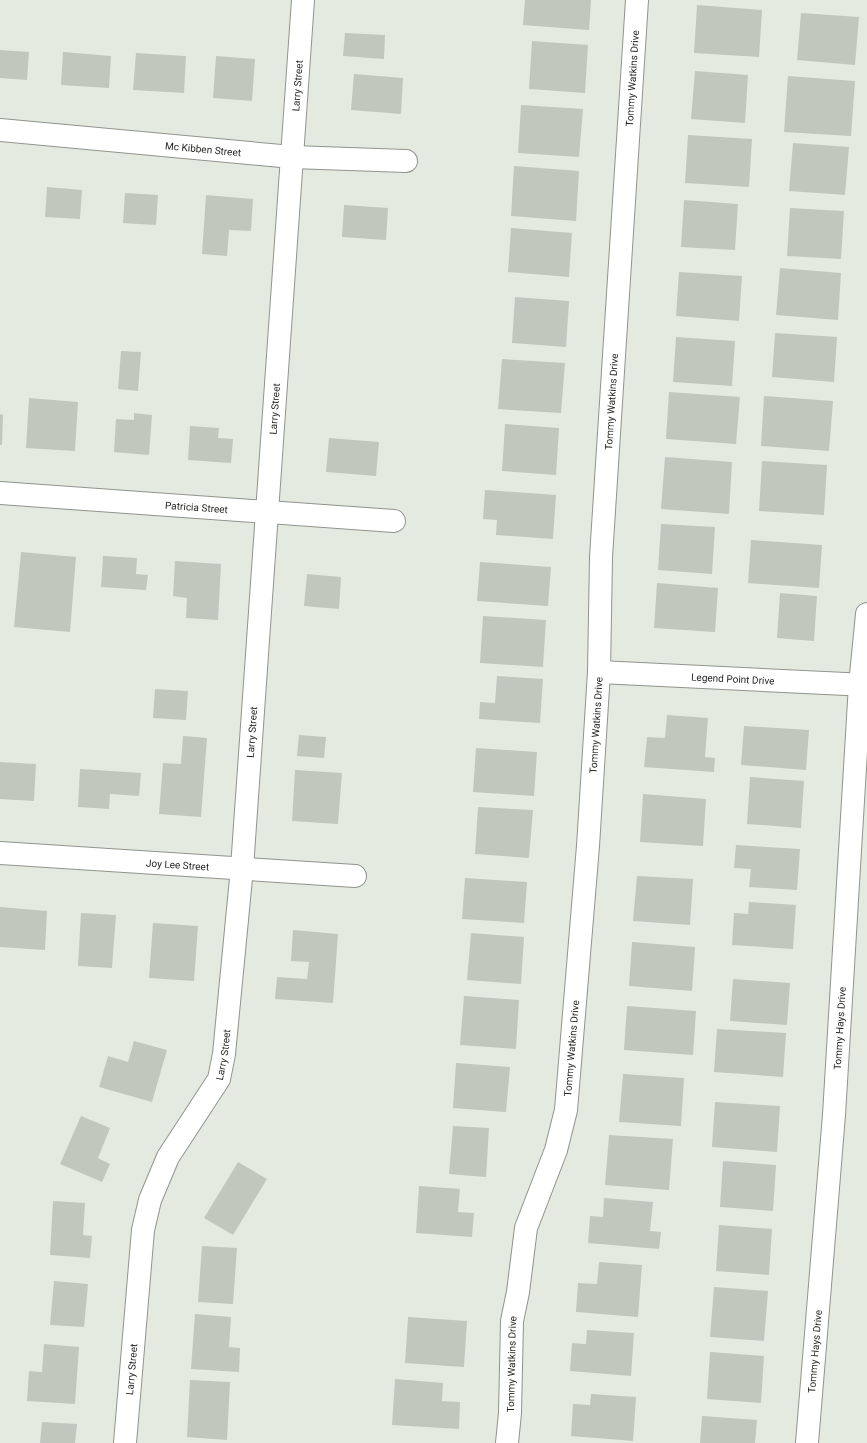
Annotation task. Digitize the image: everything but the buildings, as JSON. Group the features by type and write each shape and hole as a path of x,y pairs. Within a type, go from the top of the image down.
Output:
{"street":[{"name":"Larry Street","path":"125,1443 143,1230 150,1200 168,1157 219,1079 224,1054 242,868 303,0"},
{"name":"Tommy Watkins Drive","path":"507,1443 510,1413 512,1321 518,1292 526,1228 556,1150 566,1110 588,846 598,672 601,557 637,0"},
{"name":"Mc Kibben Street","path":"0,130 292,157 406,161"},
{"name":"Patricia Street","path":"0,493 394,521"},
{"name":"Tommy Hays Drive","path":"807,1443 834,1115 864,685 867,614"},
{"name":"Legend Point Drive","path":"598,672 864,685"},
{"name":"Joy Lee Street","path":"0,853 355,876"}]}
